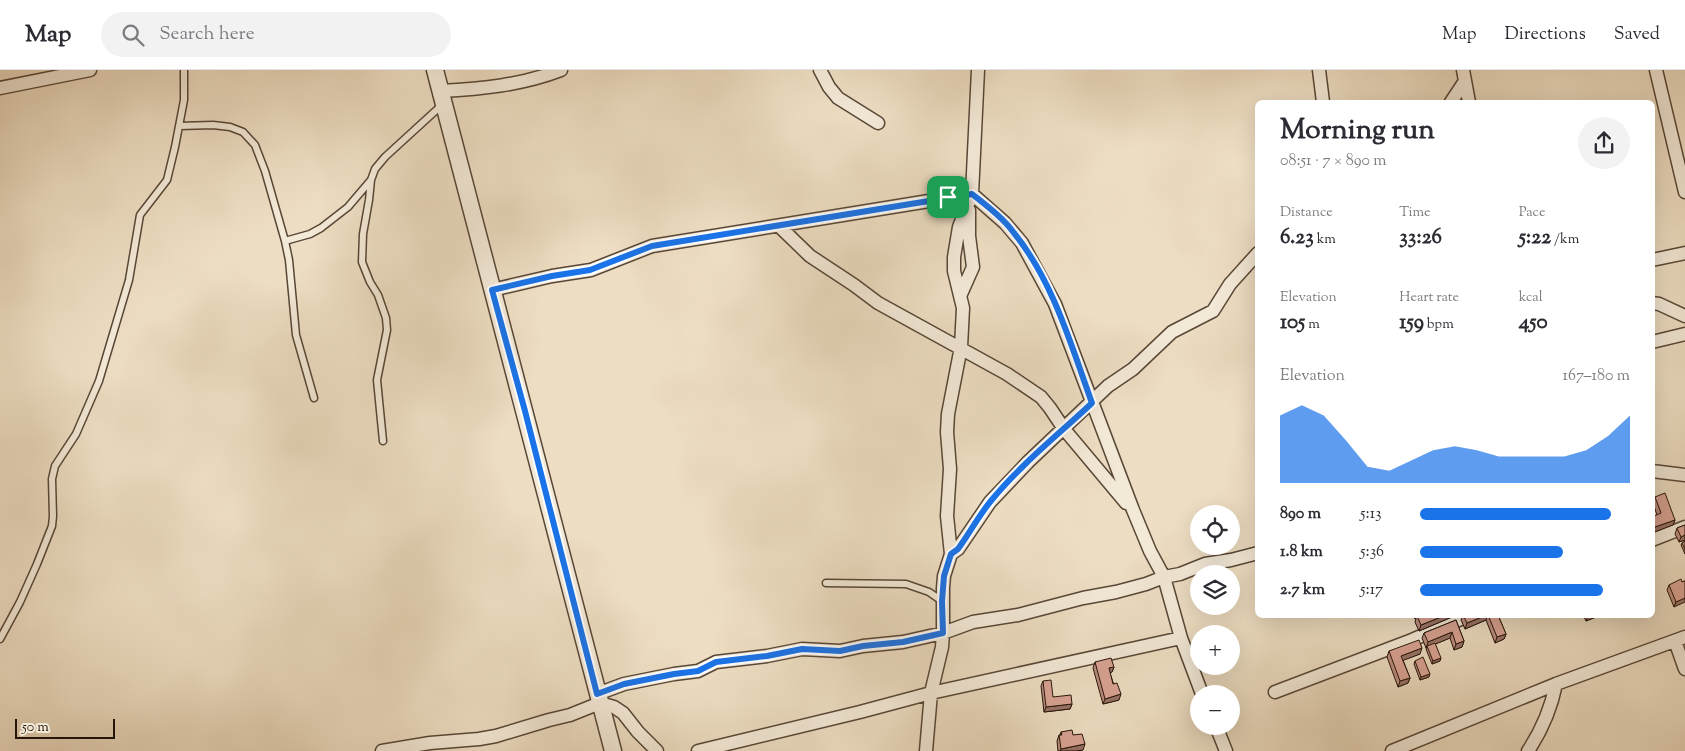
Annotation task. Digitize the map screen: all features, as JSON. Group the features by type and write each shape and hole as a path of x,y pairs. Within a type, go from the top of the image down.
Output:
{"street":[{"path":"0,88 90,70"},
{"path":"435,70 613,751"},
{"path":"442,97 538,78 561,70"},
{"path":"820,70 829,87 838,98 878,123"},
{"path":"961,294 973,267 969,236 978,70"},
{"path":"1319,70 1323,100"},
{"path":"1656,70 1685,192"},
{"path":"1452,100 1464,76"},
{"path":"1464,76 1470,100"},
{"path":"492,290 552,276 590,270 652,246 970,199 1013,230 1031,258 1062,319 1133,510 1150,551 1164,577 1181,638 1199,685"},
{"path":"926,751 931,693 942,648 944,576 951,554 947,516 950,469 947,432 948,414 961,347 963,308 954,271 954,257 959,227 970,199"},
{"path":"779,226 810,256 878,303 912,323 961,347 1041,397 1064,429 1133,510"},
{"path":"1655,259 1685,253"},
{"path":"951,554 958,549 990,502 1028,462 1108,386 1139,364 1172,332 1213,311 1230,284 1255,256"},
{"path":"1655,303 1685,316"},
{"path":"1655,341 1685,334"},
{"path":"1655,471 1685,475"},
{"path":"1655,539 1685,526"},
{"path":"382,751 430,743 496,736 570,715 624,684 698,671 716,662 767,656 802,649 840,651 863,646 903,642 943,633 973,622 1018,615 1146,584 1205,564 1255,554"},
{"path":"1275,692 1412,640 1463,618"},
{"path":"698,751 931,693 1181,638"},
{"path":"1392,751 1556,684 1680,639 1685,669"},
{"path":"1528,751 1538,736 1549,711 1556,684"},
{"path":"598,699 623,713 657,751"},
{"path":"1220,735 1226,751"}],"lane":[{"path":"0,639 20,602 52,526 52,479 54,466 76,434 100,381 129,280 140,215 167,180 184,100 184,70"},
{"path":"383,441 377,380 387,330 386,318 378,295 370,282 362,262 363,234 371,180 375,169 384,156 442,97"},
{"path":"179,126 213,125 230,127 244,132 255,145 265,171 285,241 289,260 296,335 314,398"},
{"path":"285,241 310,234 321,228 348,207 371,180"},
{"path":"826,583 906,584 929,592 942,601"}],"building":[{"path":"1665,493 1675,520 1655,527 1655,516 1661,513 1655,497"},
{"path":"1685,525 1685,535 1681,537 1677,528"},
{"path":"1681,579 1682,582 1685,581 1685,598 1676,602 1669,585"},
{"path":"1418,618 1438,618 1421,625"},
{"path":"1464,618 1480,618 1467,623"},
{"path":"1489,618 1499,618 1506,634 1497,637"},
{"path":"1456,620 1464,641 1456,644 1452,632 1428,642 1424,633"},
{"path":"1419,640 1422,648 1401,656 1410,678 1400,681 1389,651"},
{"path":"1435,643 1441,658 1433,661 1427,646"},
{"path":"1423,657 1430,674 1421,677 1415,661"},
{"path":"1111,658 1114,667 1109,668 1113,684 1117,683 1121,694 1105,699 1095,662"},
{"path":"1051,680 1053,697 1071,695 1072,704 1046,707 1043,681"},
{"path":"1072,730 1073,735 1082,734 1085,744 1061,749 1059,735 1062,735 1061,732"}],"route":[{"path":"972,194 1013,230 1031,258 1055,304 1092,403 1002,488 990,502 958,549 951,554 944,576 942,601 943,633 903,642 863,646 840,651 830,652 802,649 767,656 716,662 698,671 624,684 597,694 525,411 492,290 552,276 590,270 652,246 821,220 948,197 972,194"}]}
